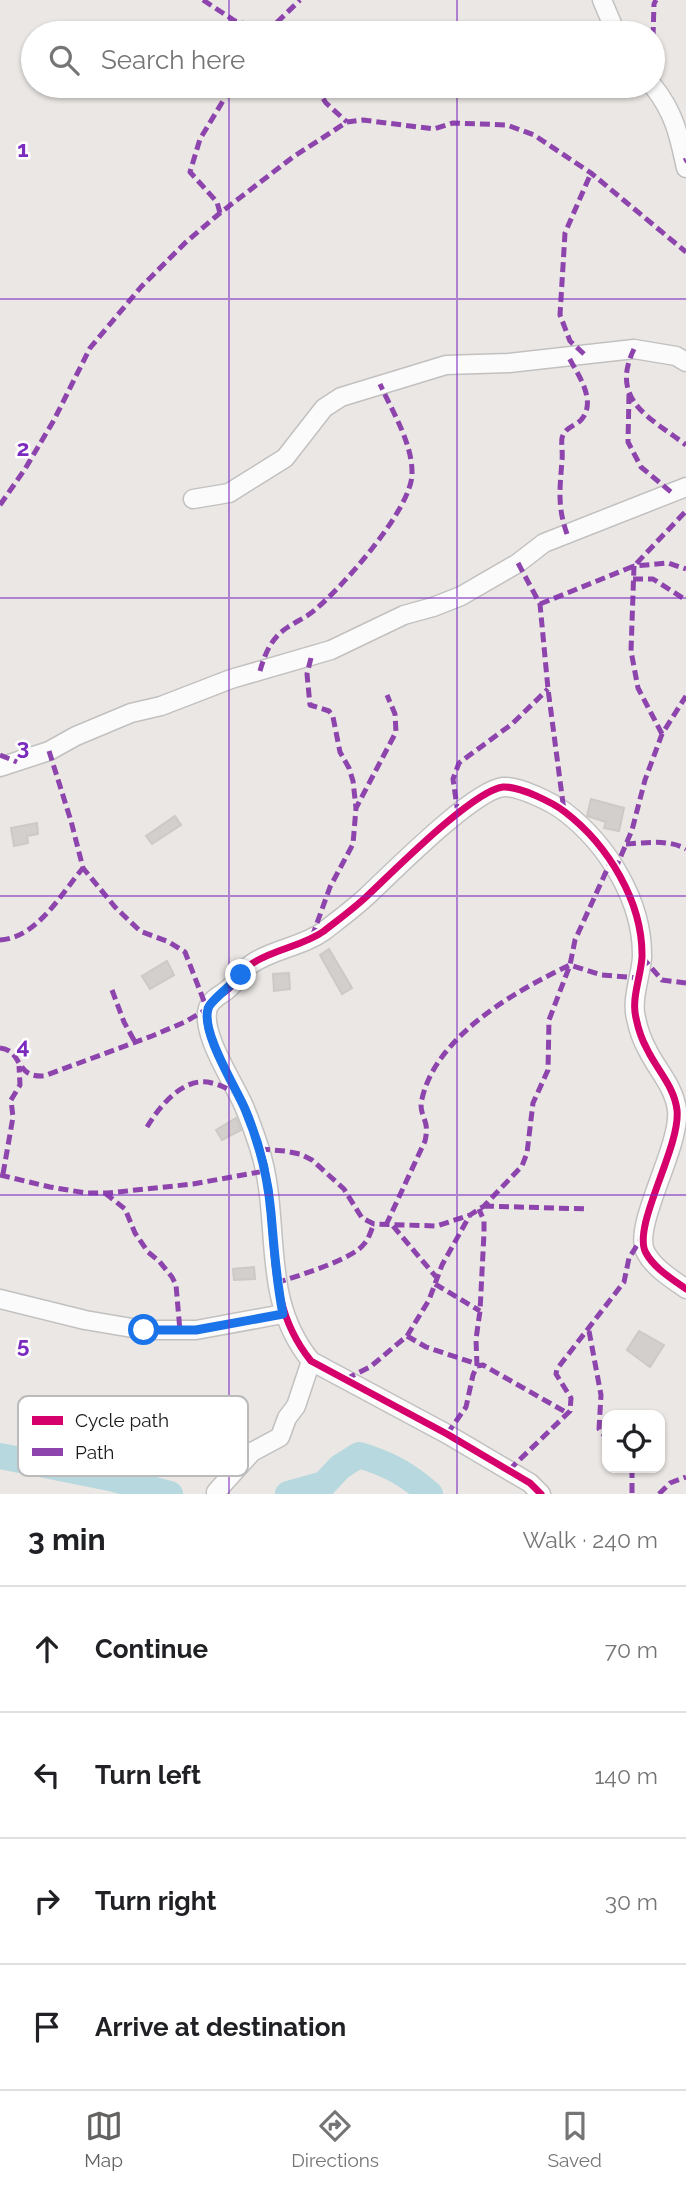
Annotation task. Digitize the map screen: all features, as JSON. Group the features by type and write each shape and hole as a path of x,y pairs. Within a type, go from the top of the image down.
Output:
{"street":[{"path":"602,0 611,21"},
{"path":"663,98 668,104 686,168"},
{"path":"193,499 229,493 285,458 324,408 341,397 446,365 509,363 634,349 676,356 686,362"},
{"path":"0,767 49,751 80,734 131,713 161,706 231,680 331,650 404,615 461,596 517,563 544,543 686,487"},
{"path":"541,1494 530,1483 447,1434 310,1361 300,1349 283,1314 276,1283 271,1211 260,1149 245,1108 211,1038 207,1009 212,1001 230,988 249,966 320,934 363,900 438,830 479,798 501,787 520,789 564,811 596,842 625,884 637,921 642,957 634,1013 647,1050 665,1076 677,1108 676,1133 642,1236 643,1246 652,1262 686,1289"},
{"path":"0,1298 85,1321 144,1330 196,1330 283,1314"},
{"path":"248,1456 279,1437 296,1405 310,1361"},
{"path":"216,1492 230,1476"}],"building":[{"path":"591,799 624,808 619,831 604,828 606,822 587,816"},
{"path":"175,816 181,825 152,844 146,836"},
{"path":"37,823 38,834 27,836 28,843 14,846 11,828"},
{"path":"329,949 352,988 342,994 320,955"},
{"path":"167,961 174,975 150,989 142,976"},
{"path":"289,973 290,989 274,991 273,974"},
{"path":"236,1118 241,1130 222,1140 216,1130"},
{"path":"254,1267 255,1279 234,1280 233,1269"},
{"path":"639,1331 664,1345 650,1367 627,1350"}],"waterway":[{"path":"288,1494 324,1484 340,1467 359,1455 397,1470 430,1494"},
{"path":"0,1456 18,1460"},
{"path":"100,1476 170,1494"}],"marked path":[{"path":"203,0 235,21"},
{"path":"278,21 300,0"},
{"path":"653,21 656,0"},
{"path":"220,213 217,202 190,172 200,139 225,98"},
{"path":"323,98 347,122"},
{"path":"0,505 54,420 90,348 141,287 220,213 293,157 347,122 363,120 434,129 453,123 507,125 534,135 591,173 686,252"},
{"path":"584,354 570,341 560,315 565,233 591,173"},
{"path":"634,349 628,367 630,395 648,416 686,445"},
{"path":"567,534 560,497 562,438 567,429 581,420 587,404 581,379 568,356"},
{"path":"260,671 273,641 282,631 316,609 373,547 400,508 408,490 412,475 409,452 380,384"},
{"path":"629,394 628,442 641,467 671,492"},
{"path":"540,604 634,566 686,511"},
{"path":"518,563 540,604 564,811"},
{"path":"662,734 638,688 631,651 634,566 668,563 686,569"},
{"path":"633,579 653,579 686,600"},
{"path":"311,658 307,674 310,705 329,711 333,717 340,752 353,781 356,808"},
{"path":"458,814 453,779 459,763 512,724 548,689"},
{"path":"312,937 330,887 353,844 356,808 396,732 395,714 387,695"},
{"path":"615,870 632,830 645,780 662,734 686,696"},
{"path":"0,1048 12,1054 28,1073 44,1076 152,1036 207,1009 185,952 169,942 140,931 115,907 83,868 49,751"},
{"path":"0,755 17,762"},
{"path":"626,844 664,843 686,849"},
{"path":"260,1149 300,1154 312,1160 344,1189 362,1218 374,1224 437,1226 470,1215 484,1206 522,1166 527,1153 533,1103 548,1070 549,1020 570,965 575,940 610,863"},
{"path":"0,940 25,932 37,923 83,868"},
{"path":"642,957 662,980 686,983"},
{"path":"386,1225 425,1141 426,1127 421,1103 430,1076 443,1055 460,1036 503,1002 570,965 602,975 639,978"},
{"path":"112,990 135,1042"},
{"path":"3,1174 13,1117 11,1100 20,1085 19,1066"},
{"path":"147,1127 165,1102 182,1088 192,1084 212,1083 238,1093"},
{"path":"0,1175 50,1187 86,1193 108,1193 193,1184 265,1171"},
{"path":"105,1193 125,1209 135,1233 148,1252 172,1277 176,1285 180,1331"},
{"path":"484,1206 589,1209"},
{"path":"477,1366 476,1339 484,1233 484,1221 479,1209"},
{"path":"346,1379 370,1367 407,1336 429,1300 442,1265 470,1215"},
{"path":"276,1283 323,1267 358,1250 366,1242 374,1224"},
{"path":"393,1226 437,1278"},
{"path":"509,1470 570,1411 571,1398 556,1374 557,1369 624,1282 629,1258 643,1236"},
{"path":"435,1284 480,1311"},
{"path":"589,1331 601,1395 599,1429 602,1433"},
{"path":"407,1336 426,1347 477,1364"},
{"path":"447,1434 466,1407 477,1366 483,1365 569,1414"},
{"path":"632,1473 632,1494"},
{"path":"659,1494 670,1483 686,1477"}],"cycle path":[{"path":"541,1494 530,1483 447,1434 311,1361 295,1336 284,1310 274,1257 266,1174 247,1113 213,1042 207,1018 209,1005 250,965 324,931 453,817 489,792 510,787 535,795 559,808 581,825 609,858 620,876 636,916 642,957 635,995 636,1018 643,1042 669,1086 677,1110 672,1144 650,1206 643,1241 646,1253 654,1264 686,1289"}],"route":[{"path":"144,1330 196,1330 283,1314 276,1283 271,1211 260,1149 245,1108 211,1038 208,1022 207,1009 212,1001 230,988 241,975"}]}
